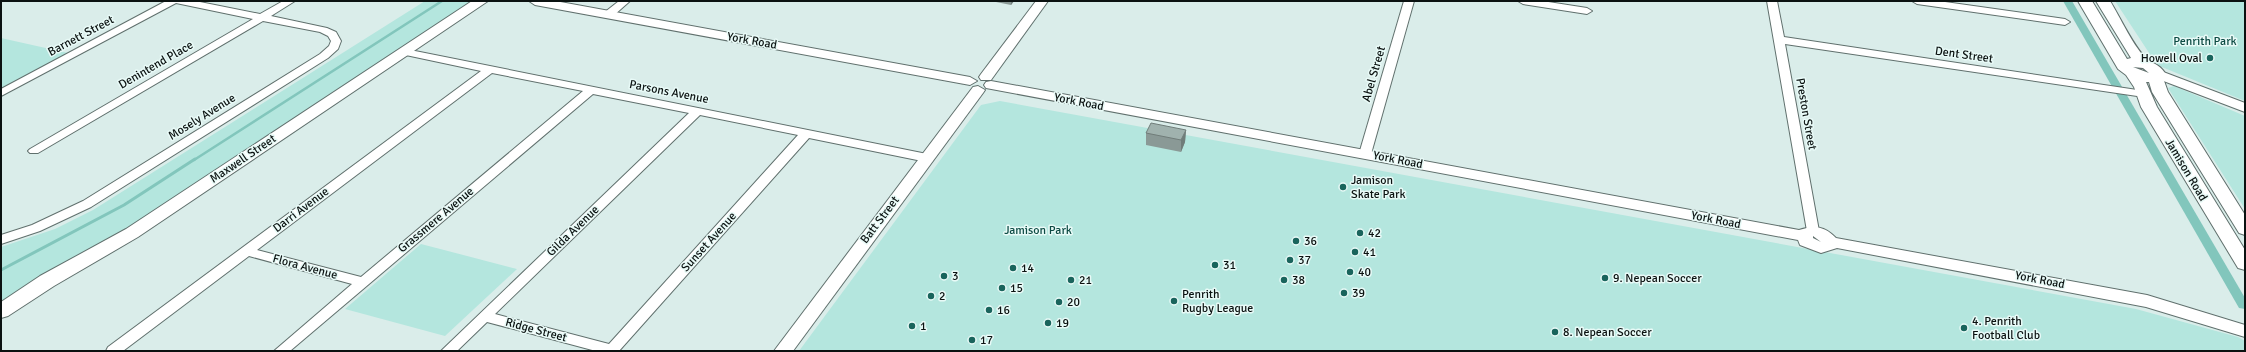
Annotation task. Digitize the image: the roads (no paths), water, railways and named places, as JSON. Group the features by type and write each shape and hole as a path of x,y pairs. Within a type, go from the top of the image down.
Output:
{"main road":[{"name":"Maxwell Street","path":"1,311 46,281 132,233 481,1"},
{"name":"Jamison Road","path":"2085,1 2133,67 2149,107 2245,264"},
{"name":"Jamison Road","path":"2103,1 2133,52 2133,67"},
{"path":"2133,67 2141,77 2156,76"},
{"name":"Jamison Road","path":"2156,76 2160,92 2245,229"}],"street":[{"name":"Barnett Street","path":"1,94 173,1"},
{"path":"180,1 262,18"},
{"name":"Denintend Place","path":"34,151 290,1"},
{"name":"York Road","path":"535,1 1809,234 1809,243 1821,248 1830,246 1831,242 2147,301 2245,331"},
{"path":"609,14 625,1"},
{"name":"Batt Street","path":"783,351 1042,1"},
{"name":"Abel Street","path":"1365,154 1409,1"},
{"path":"1523,1 1587,11"},
{"name":"Preston Street","path":"1772,1 1780,40 1809,234"},
{"path":"1917,1 2065,22"},
{"name":"Mosely Avenue","path":"1,240 36,228 93,200 324,56 335,44 334,36 327,32 262,18"},
{"name":"Dent Street","path":"1780,40 2144,94"},
{"name":"Parsons Avenue","path":"405,52 927,158"},
{"name":"Darri Avenue","path":"113,351 490,69"},
{"path":"2156,76 2245,108"},
{"name":"Grassmere Avenue","path":"281,351 591,90"},
{"name":"Gilda Avenue","path":"448,351 698,111"},
{"name":"Sunset Avenue","path":"611,350 806,134"},
{"name":"Flora Avenue","path":"246,251 363,282"},
{"name":"Ridge Street","path":"484,316 611,350"}],"waterway":[{"path":"194,160 442,1"},
{"path":"1,270 124,205 195,159"}],"place":[{"name":"Howell Oval","path":"2210,58"},
{"name":"Jamison Skate Park","path":"1343,187"},
{"name":"42","path":"1360,233"},
{"name":"36","path":"1296,241"},
{"name":"41","path":"1355,252"},
{"name":"37","path":"1290,260"},
{"name":"31","path":"1215,265"},
{"name":"14","path":"1013,268"},
{"name":"40","path":"1350,272"},
{"name":"3","path":"944,276"},
{"name":"9. Nepean Soccer","path":"1605,278"},
{"name":"21","path":"1071,280"},
{"name":"38","path":"1284,280"},
{"name":"15","path":"1002,288"},
{"name":"39","path":"1344,293"},
{"name":"2","path":"931,296"},
{"name":"Penrith Rugby League","path":"1174,301"},
{"name":"20","path":"1059,302"},
{"name":"16","path":"989,310"},
{"name":"19","path":"1048,323"},
{"name":"1","path":"912,326"},
{"name":"4. Penrith Football Club","path":"1964,328"},
{"name":"8. Nepean Soccer","path":"1555,332"},
{"name":"17","path":"972,340"}],"park label":[{"name":"Penrith Park","path":"2205,41"},
{"name":"Jamison Park","path":"1038,230"}]}
